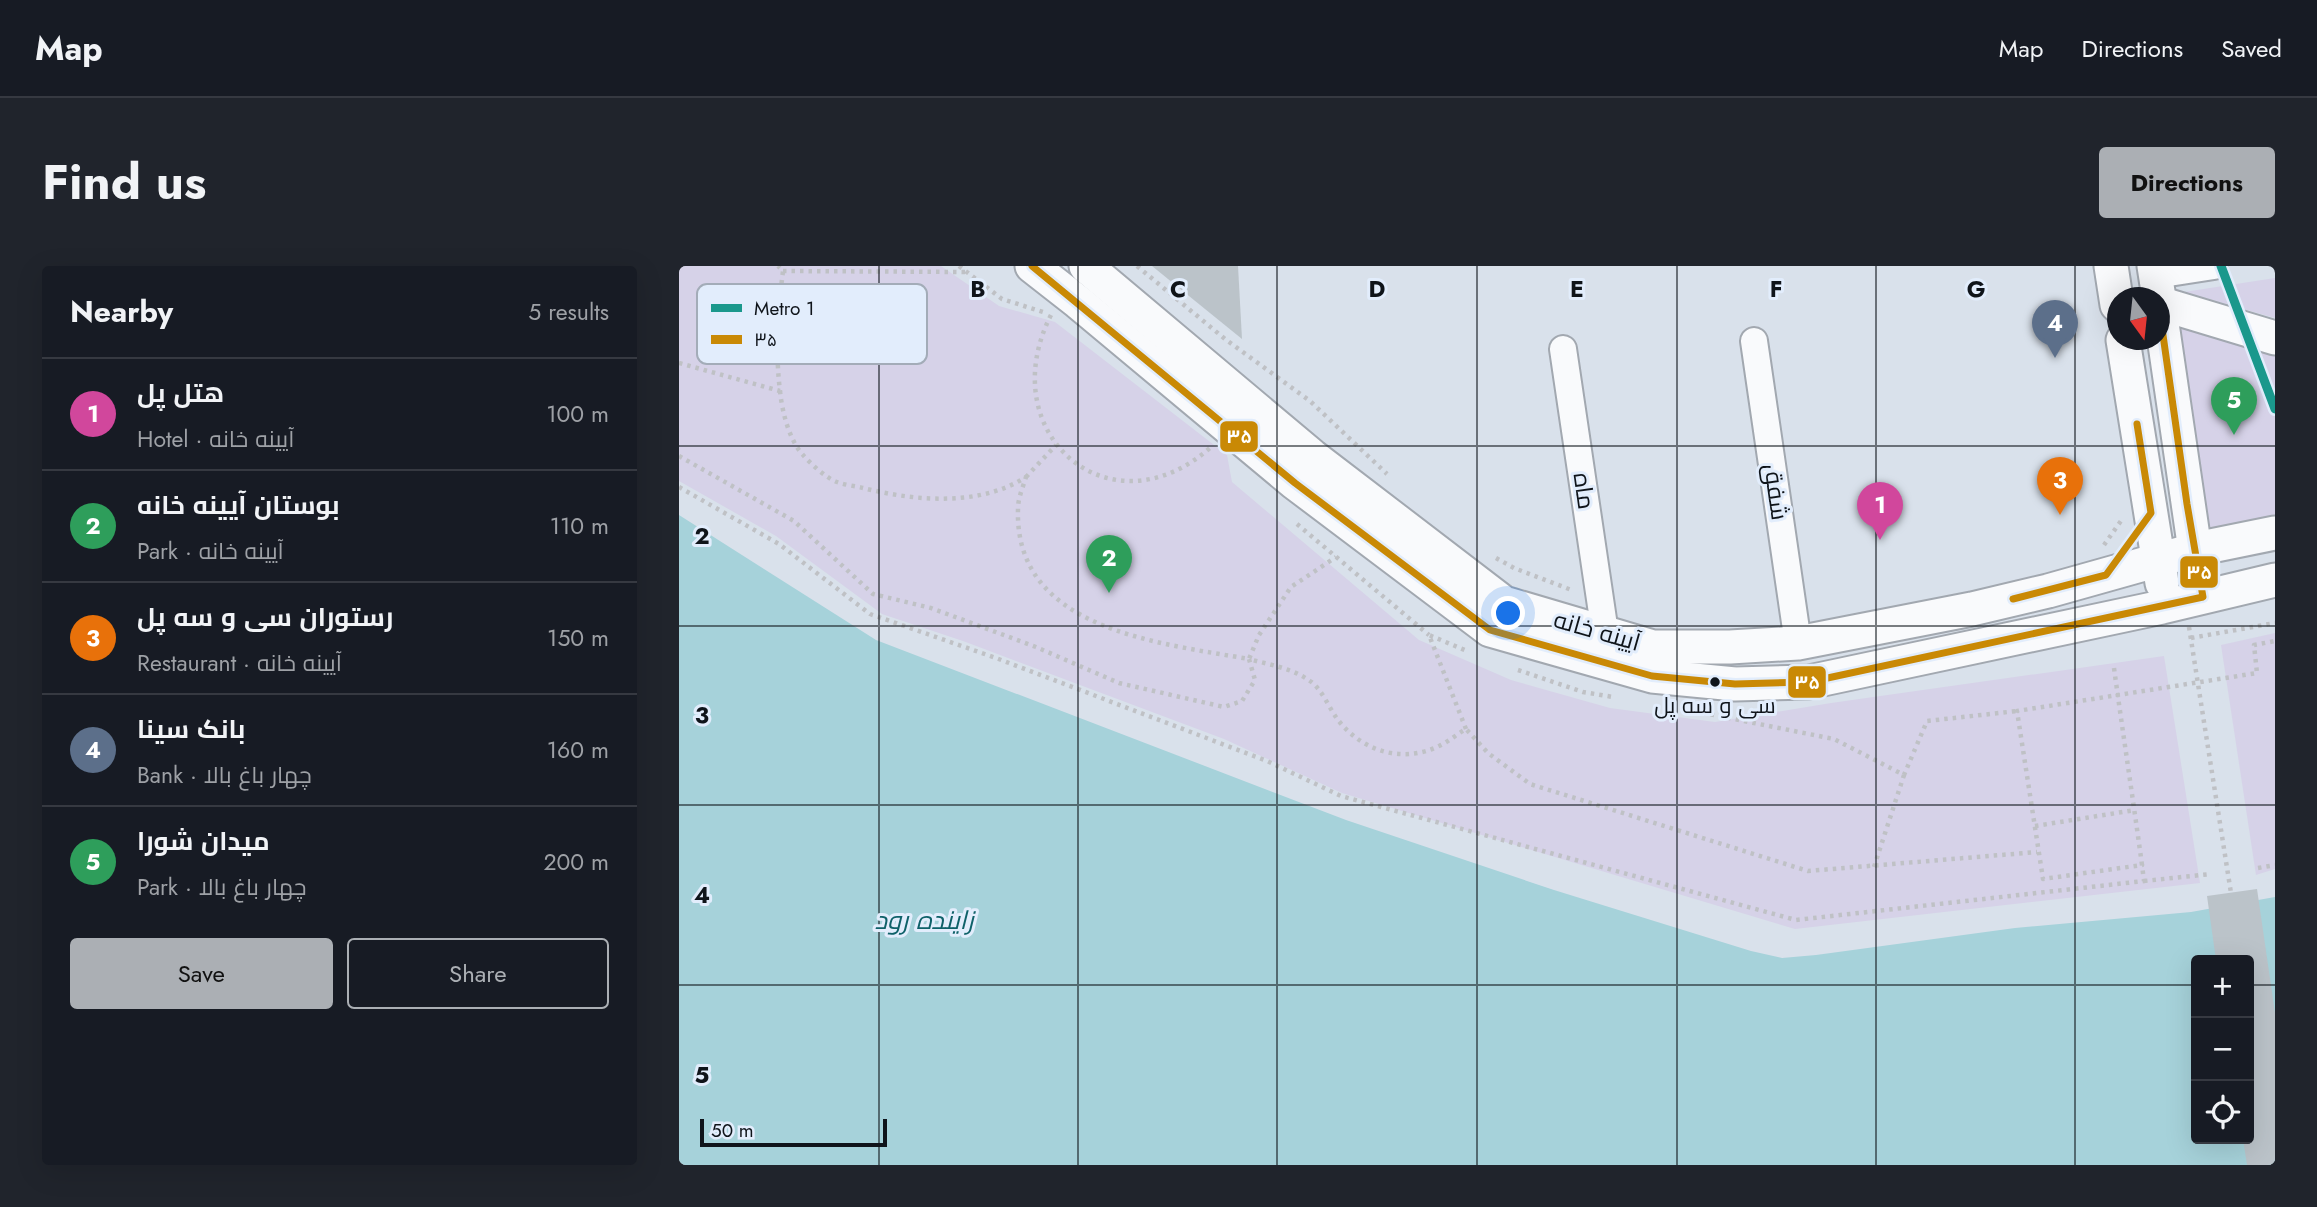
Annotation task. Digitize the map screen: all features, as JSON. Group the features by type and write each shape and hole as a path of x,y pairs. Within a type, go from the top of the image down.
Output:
{"main road":[{"name":"آیینه خانه","path":"1032,266 1295,483 1490,630 1652,676 1735,684 1822,679 2275,580"},
{"name":"آیینه خانه","path":"1086,266 1312,456 1504,603 1603,617 1653,647 1730,647 1798,643 1972,609 2102,564 2177,555 2275,533"},
{"path":"2111,266 2114,287"},
{"path":"2170,294 2275,338"},
{"path":"2124,350 2138,513 2177,555"},
{"path":"2162,350 2177,555 2185,601"},
{"path":"2102,564 2138,513"}],"street":[{"path":"2162,287 2214,266"},
{"name":"شفق","path":"1754,341 1798,643"},
{"name":"ماه","path":"1563,349 1603,617"}],"path":[{"path":"778,266 783,271 967,272"},
{"path":"959,266 1002,299 1051,314 1040,337 1034,364 1034,390 1041,420 1056,445 1076,464 1102,477 1129,481 1161,478 1186,467 1213,445 1221,450"},
{"path":"1137,266 1225,339 1310,401 1394,480"},
{"path":"781,284 783,271"},
{"path":"679,363 780,391"},
{"path":"777,364 782,415 801,454 835,482 885,494 929,499 974,496 1010,487 1026,477 1056,445"},
{"path":"679,456 794,521 873,593 931,608 1036,647 1119,683 1224,707 1242,701 1255,681 1249,659 1259,635 1291,587 1336,557"},
{"path":"1026,477 1017,506 1020,542 1029,569 1045,588 1065,605 1120,632 1150,642 1249,659 1293,671 1313,682 1339,721 1360,742 1382,752 1410,754 1438,747 1466,729 1488,753 1530,784 1808,871 2038,852"},
{"path":"679,487 779,544 870,614 996,658 1266,761 1341,796 1783,916 1796,919 2211,874"},
{"path":"2102,564 2119,525 2138,513"},
{"path":"1295,522 1429,635"},
{"path":"1494,556 1603,617"},
{"path":"2185,601 2231,893"},
{"path":"2191,638 2275,623"},
{"path":"2142,865 2043,879 2017,711 2257,673 2254,645 2275,641"},
{"path":"2114,668 2144,881"},
{"path":"1874,867 1904,775"},
{"path":"2035,826 2134,810"},
{"path":"2258,868 2275,865"}],"shaded area":[{"path":"679,266 941,266 999,306 1055,322 1227,455 1232,482 1419,640 1511,680 1610,708 1715,722 2164,656 2200,883 1795,929 1342,793 1224,739 963,641 882,614 776,536 679,481"},
{"path":"2275,278 2275,318 2184,292"},
{"path":"2173,323 2275,354 2275,517 2208,532"},
{"path":"2275,633 2275,869 2256,875 2221,645"}],"water":[{"name":"زاینده رود","path":"679,515 876,640 1346,820 1554,890 1751,951 1782,958 1816,955 2015,928 2191,912 2275,897 2275,1165 679,1165"}],"building":[{"path":"1152,266 1238,266 1242,339"},
{"path":"2257,889 2275,1013 2275,1165 2247,1165 2244,1144 2254,1144 2254,955 2215,955 2207,896"}],"metro line":[{"name":"1","path":"2221,266 2275,409"}],"transit line":[{"name":"۳۵","path":"1032,266 1295,483 1490,630 1652,676 1735,684 1809,682 2203,597 2165,350"},
{"name":"۳۵","path":"2013,599 2106,575 2151,513 2137,424"}],"place":[{"name":"بانک سینا","path":"2055,358"},
{"name":"میدان شورا","path":"2234,435"},
{"name":"رستوران سی و سه پل","path":"2060,515"},
{"name":"هتل پل","path":"1880,540"},
{"name":"بوستان آیینه خانه","path":"1109,593"},
{"name":"سی و سه پل","path":"1715,682"}]}
